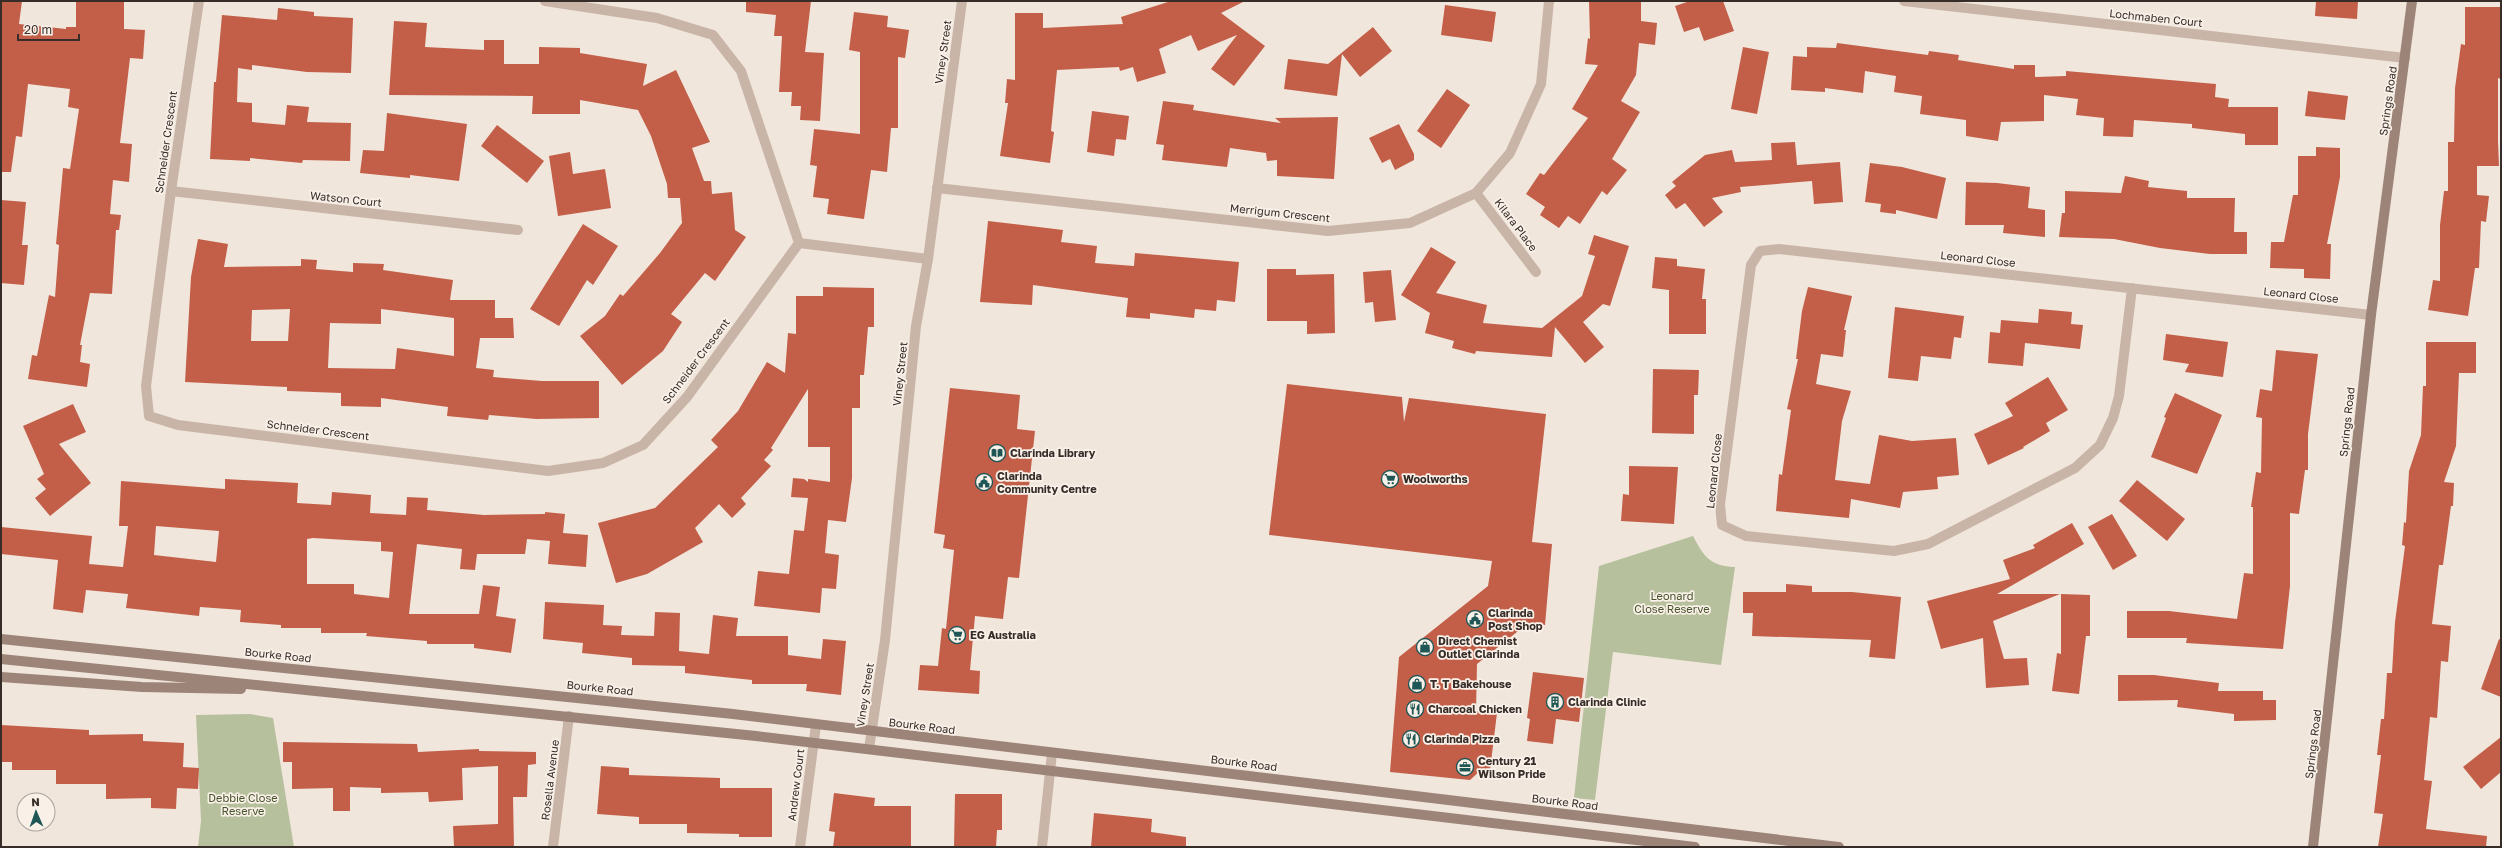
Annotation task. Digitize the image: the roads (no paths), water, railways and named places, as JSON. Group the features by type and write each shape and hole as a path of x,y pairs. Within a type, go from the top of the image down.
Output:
{"main road":[{"name":"Springs Road","path":"2313,847 2371,315 2412,1"},
{"name":"Bourke Road","path":"1,639 816,725 1839,847"},
{"path":"1,659 813,742 1695,847"},
{"path":"1,677 142,687 315,691"},
{"path":"570,716 571,698"}],"street":[{"name":"Schneider Crescent","path":"199,1 170,191 146,386 149,416 178,425 548,470 603,463 643,445 687,397 799,243"},
{"path":"545,1 657,18 713,35 741,71 799,243 928,259"},
{"name":"Viney Street","path":"869,749 885,640 916,326 928,259 962,1"},
{"name":"Merrigum Crescent","path":"937,188 1328,231 1410,223 1476,194 1510,153 1540,84 1549,1"},
{"name":"Lochmaben Court","path":"1904,1 2405,58"},
{"name":"Watson Court","path":"170,191 518,230"},
{"name":"Kilara Place","path":"1476,194 1536,272"},
{"name":"Leonard Close","path":"2132,288 2119,396 2113,418 2100,445 2075,468 1928,544 1894,551 1746,536 1722,526 1720,504 1751,265 1760,251 1779,249 2132,288 2371,315"},
{"name":"Rosella Avenue","path":"553,847 570,716"},
{"name":"Andrew Court","path":"800,847 816,725"},
{"path":"1042,847 1052,753"}],"place":[{"name":"Clarinda Library","path":"997,453"},
{"name":"Woolworths","path":"1390,479"},
{"name":"Clarinda Community Centre","path":"984,482"},
{"name":"Clarinda Post Shop","path":"1475,619"},
{"name":"EG Australia","path":"957,635"},
{"name":"Direct Chemist Outlet Clarinda","path":"1425,647"},
{"name":"T. T Bakehouse","path":"1417,684"},
{"name":"Clarinda Clinic","path":"1555,702"},
{"name":"Charcoal Chicken","path":"1415,709"},
{"name":"Clarinda Pizza","path":"1411,739"},
{"name":"Century 21 Wilson Pride","path":"1465,767"}],"park label":[{"name":"Leonard Close Reserve","path":"1672,602"},
{"name":"Debbie Close Reserve","path":"243,804"}]}
